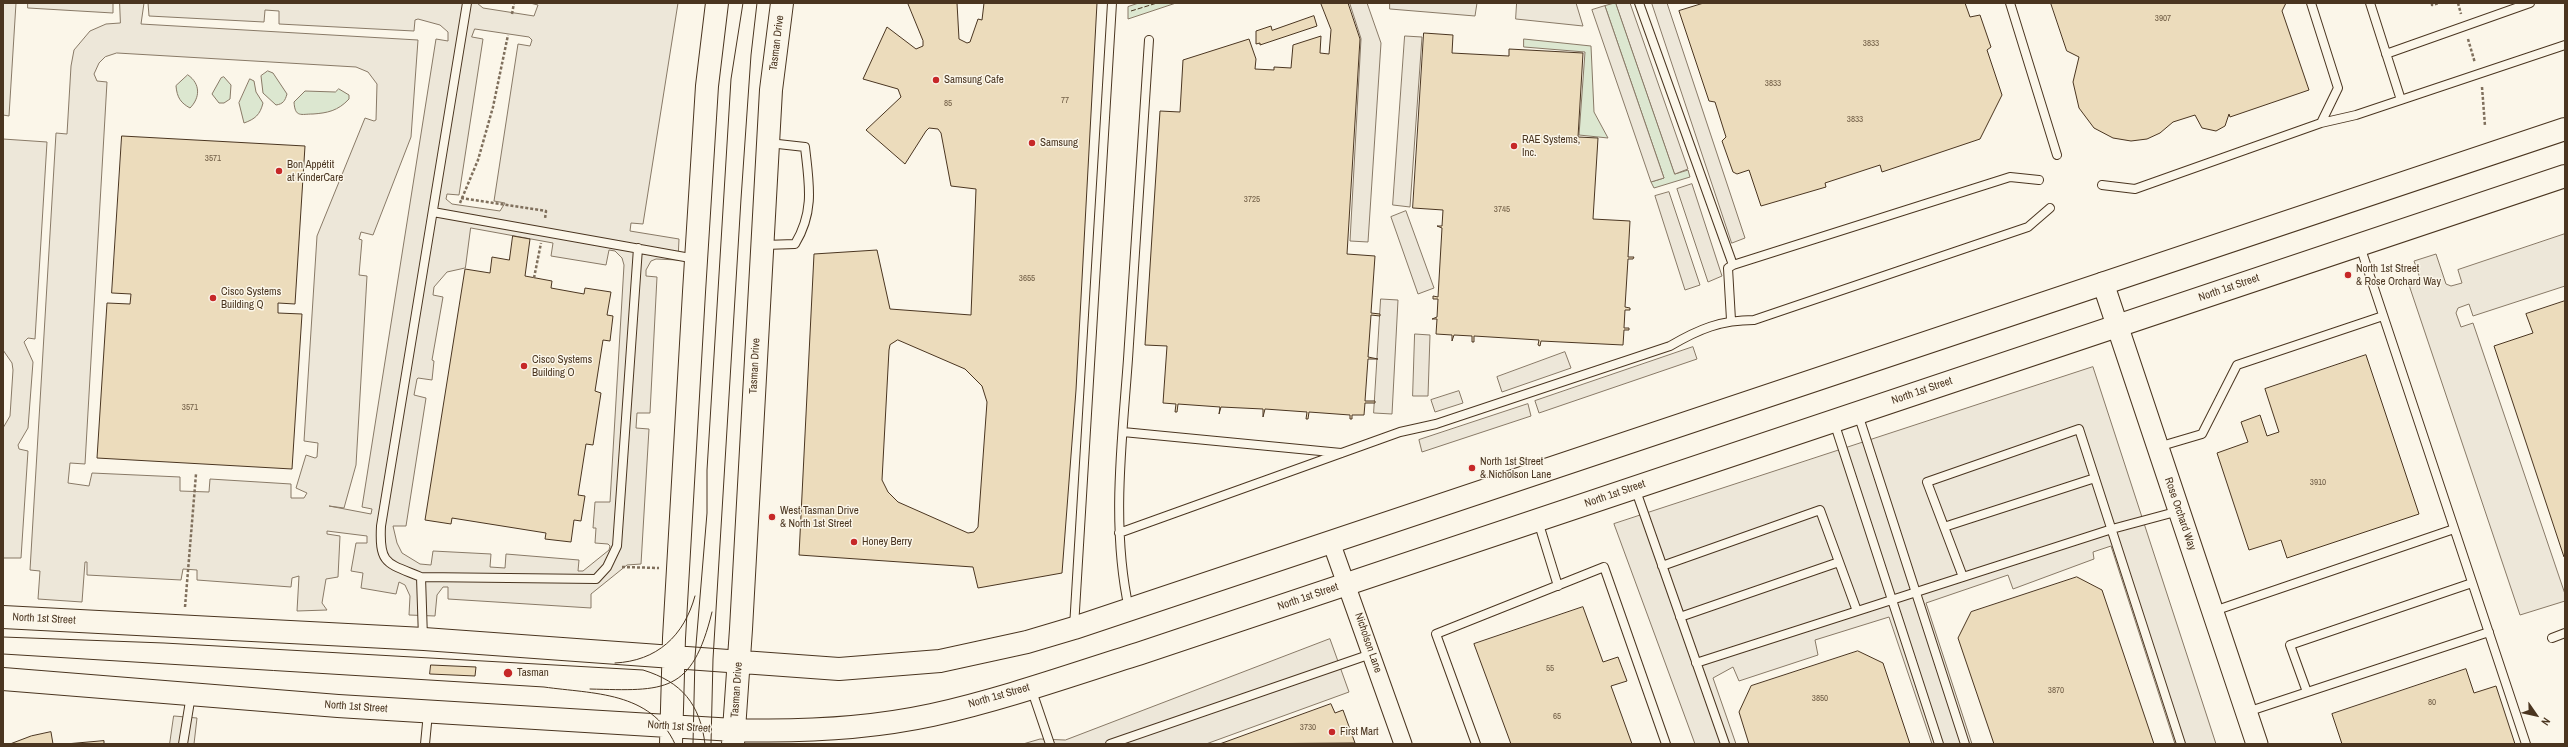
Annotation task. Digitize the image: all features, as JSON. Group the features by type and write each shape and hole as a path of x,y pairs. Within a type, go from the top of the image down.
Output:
{"main road":[{"path":"672,735 674,656 707,86 717,3"},
{"name":"Tasman Drive","path":"733,737 739,661 771,90 782,3"},
{"name":"North 1st Street","path":"3,617 424,639 839,669 940,661 986,652 1074,628 1129,610 2565,129"},
{"name":"North 1st Street","path":"3,679 428,712 672,735 733,737 837,729 890,722 947,711 1030,687 1538,520 2565,176"}],"street":[{"name":"Rose Orchard Way","path":"2103,283 2257,744"},
{"name":"Nicholson Lane","path":"1331,542 1347,583 1403,744"}],"lane":[{"path":"467,3 381,526 380,550 387,560 395,567 421,577 596,579 608,567 617,546 638,248"},
{"path":"1074,628 1112,3"},
{"path":"1640,3 1734,265"},
{"path":"2010,3 2057,155"},
{"path":"2311,3 2338,88 2321,123"},
{"path":"2370,3 2401,100"},
{"path":"2386,54 2530,3"},
{"path":"1129,610 1123,582 1119,533 1123,432 1149,40"},
{"path":"2102,185 2135,189 2321,123 2356,115 2565,45"},
{"path":"762,245 795,244 804,230 811,198 805,147 768,143"},
{"path":"1731,320 1728,268 1734,265 2010,177 2039,180"},
{"path":"1119,533 1400,432 1436,424 1670,346 1692,333 1731,320 1754,320 2028,227 2050,208"},
{"path":"432,212 697,259"},
{"path":"2359,244 2526,744"},
{"path":"2157,448 2202,434 2236,365 2383,316"},
{"path":"1857,413 1965,744"},
{"path":"1833,421 1939,744"},
{"path":"1963,577 1927,482 2079,429 2181,744"},
{"path":"1123,432 1343,453"},
{"path":"1944,528 2095,478"},
{"path":"1635,487 1725,744"},
{"path":"1662,566 1820,510 1857,611"},
{"path":"1696,663 2112,529 2178,511"},
{"path":"1538,520 1558,586"},
{"path":"2213,611 2454,528"},
{"path":"1680,617 1839,562"},
{"path":"1476,744 1436,634 1604,567 1666,744"},
{"path":"421,577 424,639"},
{"path":"2307,692 2290,645 2472,583"},
{"path":"2246,712 2489,632"},
{"path":"2552,638 2565,633"},
{"path":"1115,743 1371,654"},
{"path":"1030,687 1050,744"},
{"path":"183,744 191,694"},
{"path":"425,744 428,712"}],"path":[{"path":"512,14 514,3"},
{"path":"2432,3 2432,5 2439,3"},
{"path":"2458,3 2484,95 2485,126"},
{"path":"460,205 480,152 493,107 508,35"},
{"path":"184,610 196,474"},
{"path":"608,567 662,568"}],"green space":[{"path":"1139,3 1176,3 1128,19 1128,7"},
{"path":"1616,3 1675,174 1688,170 1690,177 1654,188 1651,182 1664,178 1605,6"},
{"path":"1524,39 1591,46 1594,112 1608,138 1579,135 1585,52 1524,47"},
{"path":"268,71 273,73 287,94 283,102 278,105 276,105 263,93 261,76"},
{"path":"188,75 195,83 198,91 196,100 190,108 180,100 177,94 176,86"},
{"path":"224,77 231,85 230,99 224,103 219,103 212,94 221,78"},
{"path":"250,79 254,81 256,92 263,103 256,116 244,123 239,103"},
{"path":"339,89 349,95 349,99 336,109 323,113 297,113 294,102 305,91 335,92"}],"shaded area":[{"path":"3,3 16,3 9,116 3,115"},
{"path":"28,3 113,3 113,13 28,8"},
{"path":"120,3 144,3 141,24 418,40 411,137 373,235 361,232 359,239 362,240 359,275 367,276 356,465 344,508 329,506 371,514 372,509 362,507 436,39 448,41 448,32 440,25 418,19 415,20 414,31 279,24 279,11 265,10 264,22 149,16 148,3 477,3 483,8 534,16 538,5 530,3 678,3 643,224 631,223 630,231 679,239 678,260 656,259 651,261 646,270 646,276 657,277 650,413 637,413 636,428 649,429 641,564 627,565 591,594 591,608 448,599 448,587 443,587 437,595 435,616 409,615 410,596 405,585 399,582 396,594 361,588 363,573 351,571 356,543 367,543 367,536 327,531 327,534 340,536 338,577 326,579 322,603 327,610 297,611 299,576 292,578 291,587 197,580 197,570 183,569 181,580 87,575 87,562 85,562 82,602 38,599 40,571 30,570 56,133 67,134 71,66 74,50 90,31 106,24 120,23","holes":["475,29 529,37 532,40 530,46 518,44 494,201 505,203 500,211 452,204 446,199 447,194 459,195 483,39 472,37","117,53 356,67 368,72 377,84 376,120 374,121 365,118 317,236 304,441 318,443 317,457 315,458 306,455 296,488 307,493 304,498 291,498 291,484 210,479 209,492 180,491 180,477 92,473 89,486 68,483 70,463 85,464 107,82 97,81 94,74 99,63 105,57","471,228 553,243 551,256 606,265 609,250 615,251 622,258 624,265 610,502 595,502 593,528 596,528 595,543 608,544 610,546 609,550 583,571 578,571 579,560 506,554 505,568 490,567 491,554 433,551 431,565 420,564 402,553 397,543 393,526 406,526 426,398 414,395 417,379 432,380 434,361 432,360 443,297 433,295 434,287 447,272 465,268"]},
{"path":"1350,3 1367,3 1381,43 1368,242 1350,241 1361,39"},
{"path":"1390,3 1477,3 1475,16 1390,9"},
{"path":"1517,3 1576,3 1583,26 1516,19"},
{"path":"1616,3 1630,3 1688,169 1675,174"},
{"path":"1652,3 1667,3 1745,238 1732,243"},
{"path":"1605,6 1664,178 1651,182 1592,10"},
{"path":"1405,36 1422,37 1410,207 1393,205"},
{"path":"3,139 47,142 35,339 28,338 24,342 33,362 28,428 18,445 19,449 28,451 21,558 3,558 3,428 10,416 13,370 12,363 3,350"},
{"path":"1692,184 1722,276 1708,282 1677,189"},
{"path":"1669,192 1700,285 1685,290 1655,196"},
{"path":"1406,211 1434,288 1418,294 1391,217"},
{"path":"2565,234 2565,286 2473,316 2469,304 2458,308 2456,313 2461,327 2473,323 2565,594 2565,601 2520,615 2409,285 2421,281 2414,261 2436,254 2446,284 2451,286 2462,283 2458,270"},
{"path":"1381,299 1398,300 1392,414 1374,413"},
{"path":"1415,334 1430,335 1428,396 1413,396"},
{"path":"1693,347 1697,359 1539,413 1535,401"},
{"path":"1565,352 1571,368 1502,392 1497,377"},
{"path":"2093,367 2216,744 2175,744 2111,546 2093,552 2094,559 2013,589 2008,575 1926,603 1972,744 1932,744 1889,617 1815,640 1818,655 1739,681 1733,667 1713,678 1736,744 1695,744 1614,524"},
{"path":"1459,391 1463,403 1435,412 1431,400"},
{"path":"1528,404 1531,416 1422,452 1419,440"},
{"path":"1330,639 1349,692 1206,744 1023,744 1040,739 1065,740"},
{"path":"174,716 197,718 194,744 170,744"}],"building":[{"path":"908,3 957,3 959,39 967,43 970,42 978,19 982,20 984,3 1097,3 1076,390 1062,573 978,588 973,567 799,555 814,254 877,250 890,309 971,315 976,189 951,186 941,133 938,129 929,128 926,131 905,164 866,130 901,97 898,89 863,79 887,27 916,49 923,46 923,41","holes":["898,340 965,369 982,386 987,402 978,527 974,532 968,533 898,502 888,492 882,480 890,345"]},
{"path":"1321,3 1348,3 1360,39 1347,254 1375,256 1371,313 1380,314 1380,316 1371,315 1368,357 1378,359 1368,359 1365,401 1375,401 1375,403 1365,403 1364,415 1352,415 1352,419 1350,419 1350,415 1309,412 1308,419 1306,419 1307,412 1265,409 1263,417 1263,409 1221,407 1219,414 1220,407 1178,404 1177,412 1175,412 1176,404 1163,403 1167,346 1145,345 1160,111 1180,112 1183,60 1249,39 1256,59 1255,69 1274,70 1274,67 1291,68 1293,45 1321,36 1320,53 1329,54 1331,30"},
{"path":"1704,3 1965,3 1970,17 1980,15 1991,47 1987,50 2002,95 1980,139 1882,172 1880,165 1825,183 1826,187 1761,206 1749,170 1737,174 1733,172 1722,141 1726,137 1715,102 1709,101 1679,11"},
{"path":"2051,3 2286,3 2282,11 2309,90 2230,117 2229,114 2225,126 2216,131 2202,128 2195,115 2173,122 2160,133 2147,139 2131,141 2113,138 2094,128 2079,108 2073,82 2079,57 2067,51"},
{"path":"1314,16 1317,26 1260,45 1260,43 1256,44 1256,31 1271,26 1272,30"},
{"path":"1424,33 1453,35 1452,53 1509,56 1509,49 1583,53 1578,137 1598,138 1593,219 1630,221 1628,257 1634,257 1633,259 1628,259 1625,307 1630,308 1630,310 1625,310 1624,328 1629,328 1629,330 1624,330 1623,345 1541,341 1540,346 1538,345 1539,340 1474,336 1474,342 1472,342 1472,336 1454,335 1452,341 1452,335 1436,334 1437,319 1432,319 1437,317 1438,299 1433,299 1433,296 1438,297 1442,228 1437,226 1442,226 1443,210 1413,208"},
{"name":"Cisco Systems Building Q","path":"122,136 305,146 295,304 278,303 278,313 302,314 292,469 97,458 107,303 130,304 131,294 112,293"},
{"name":"Cisco Systems Building O","path":"513,236 530,239 525,276 552,281 551,288 584,294 585,288 611,292 607,315 613,316 610,341 603,340 595,391 601,393 593,445 586,444 578,495 585,496 581,521 574,520 571,542 545,539 546,533 452,518 451,524 425,520 465,269 490,273 492,257 509,260"},
{"path":"2565,301 2564,557 2494,346 2533,333 2526,314"},
{"path":"2366,355 2419,514 2287,558 2281,540 2249,550 2217,453 2248,442 2241,422 2260,415 2267,436 2279,432 2265,389"},
{"path":"2077,577 2102,590 2154,744 1994,744 1958,638 1971,612"},
{"path":"1583,607 1603,662 1618,657 1627,681 1611,686 1632,744 1511,744 1474,644"},
{"path":"1858,651 1883,663 1910,744 1749,744 1739,712 1751,686"},
{"path":"431,665 476,667 475,676 430,674"},
{"path":"2466,669 2474,693 2496,686 2515,744 2342,744 2332,714"},
{"path":"1331,704 1335,713 1343,710 1355,743 1220,744"},
{"path":"51,732 53,744 10,744 31,736"},
{"path":"104,741 104,744 66,744"}],"tram line":[{"path":"693,744 695,657 707,513 707,470 731,79 743,3"},
{"path":"711,744 713,659 741,199 751,55 757,3"},
{"path":"615,663 644,657 667,644 684,623 695,596"},
{"path":"590,689 638,689 656,687 672,682 684,673 695,659 704,639 712,612"},
{"path":"3,637 164,643 643,670 668,681 687,696 699,717 705,744"},
{"path":"3,654 544,687 582,691 619,698 636,705 651,714 664,727 675,744"}],"fence":[{"path":"1131,11 1157,3"}],"place":[{"name":"Samsung Cafe","path":"936,80"},
{"name":"Samsung","path":"1032,143"},
{"name":"RAE Systems, Inc.","path":"1514,146"},
{"name":"Bon Appétit at KinderCare","path":"279,171"},
{"name":"North 1st Street & Rose Orchard Way","path":"2348,275"},
{"name":"Cisco Systems Building Q","path":"213,298"},
{"name":"Cisco Systems Building O","path":"524,366"},
{"name":"North 1st Street & Nicholson Lane","path":"1472,468"},
{"name":"West Tasman Drive & North 1st Street","path":"772,517"},
{"name":"Honey Berry","path":"854,542"},
{"name":"Tasman","path":"508,673"},
{"name":"First Mart","path":"1332,732"}]}
